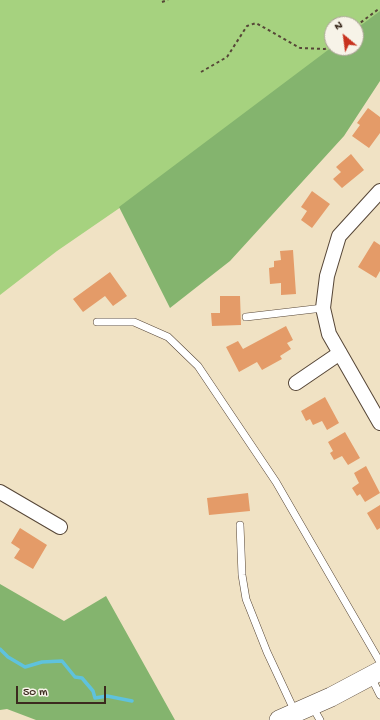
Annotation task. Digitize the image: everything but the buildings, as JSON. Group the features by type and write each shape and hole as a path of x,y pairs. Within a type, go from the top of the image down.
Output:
{"main road":[{"path":"301,715 377,670"}],"street":[{"path":"380,191 339,236 327,276 323,308 329,334 380,423"},
{"path":"296,383 340,354"},
{"path":"0,492 60,527"}],"lane":[{"path":"246,317 323,308"},
{"path":"97,322 134,322 141,325 168,337 198,366 276,482 377,670 380,695"},
{"path":"240,525 242,575 246,599 267,652 301,715"}],"path":[{"path":"162,2 168,0"},
{"path":"364,20 380,8"},
{"path":"201,72 227,57 247,26 256,23 300,48 324,49"}],"green space":[{"path":"0,0 380,0 380,20 364,32 364,16 324,16 324,55 268,106 57,251 0,295"},
{"path":"380,11 380,81 344,136 230,261 170,308 119,207 324,53 324,56 364,56 364,23"},
{"path":"0,584 64,621 106,596 175,720 36,720 7,709 0,710"}],"waterway":[{"path":"0,649 8,657 25,667 42,662 62,661 75,677 82,678 93,691 95,698 107,696 132,701"}]}
